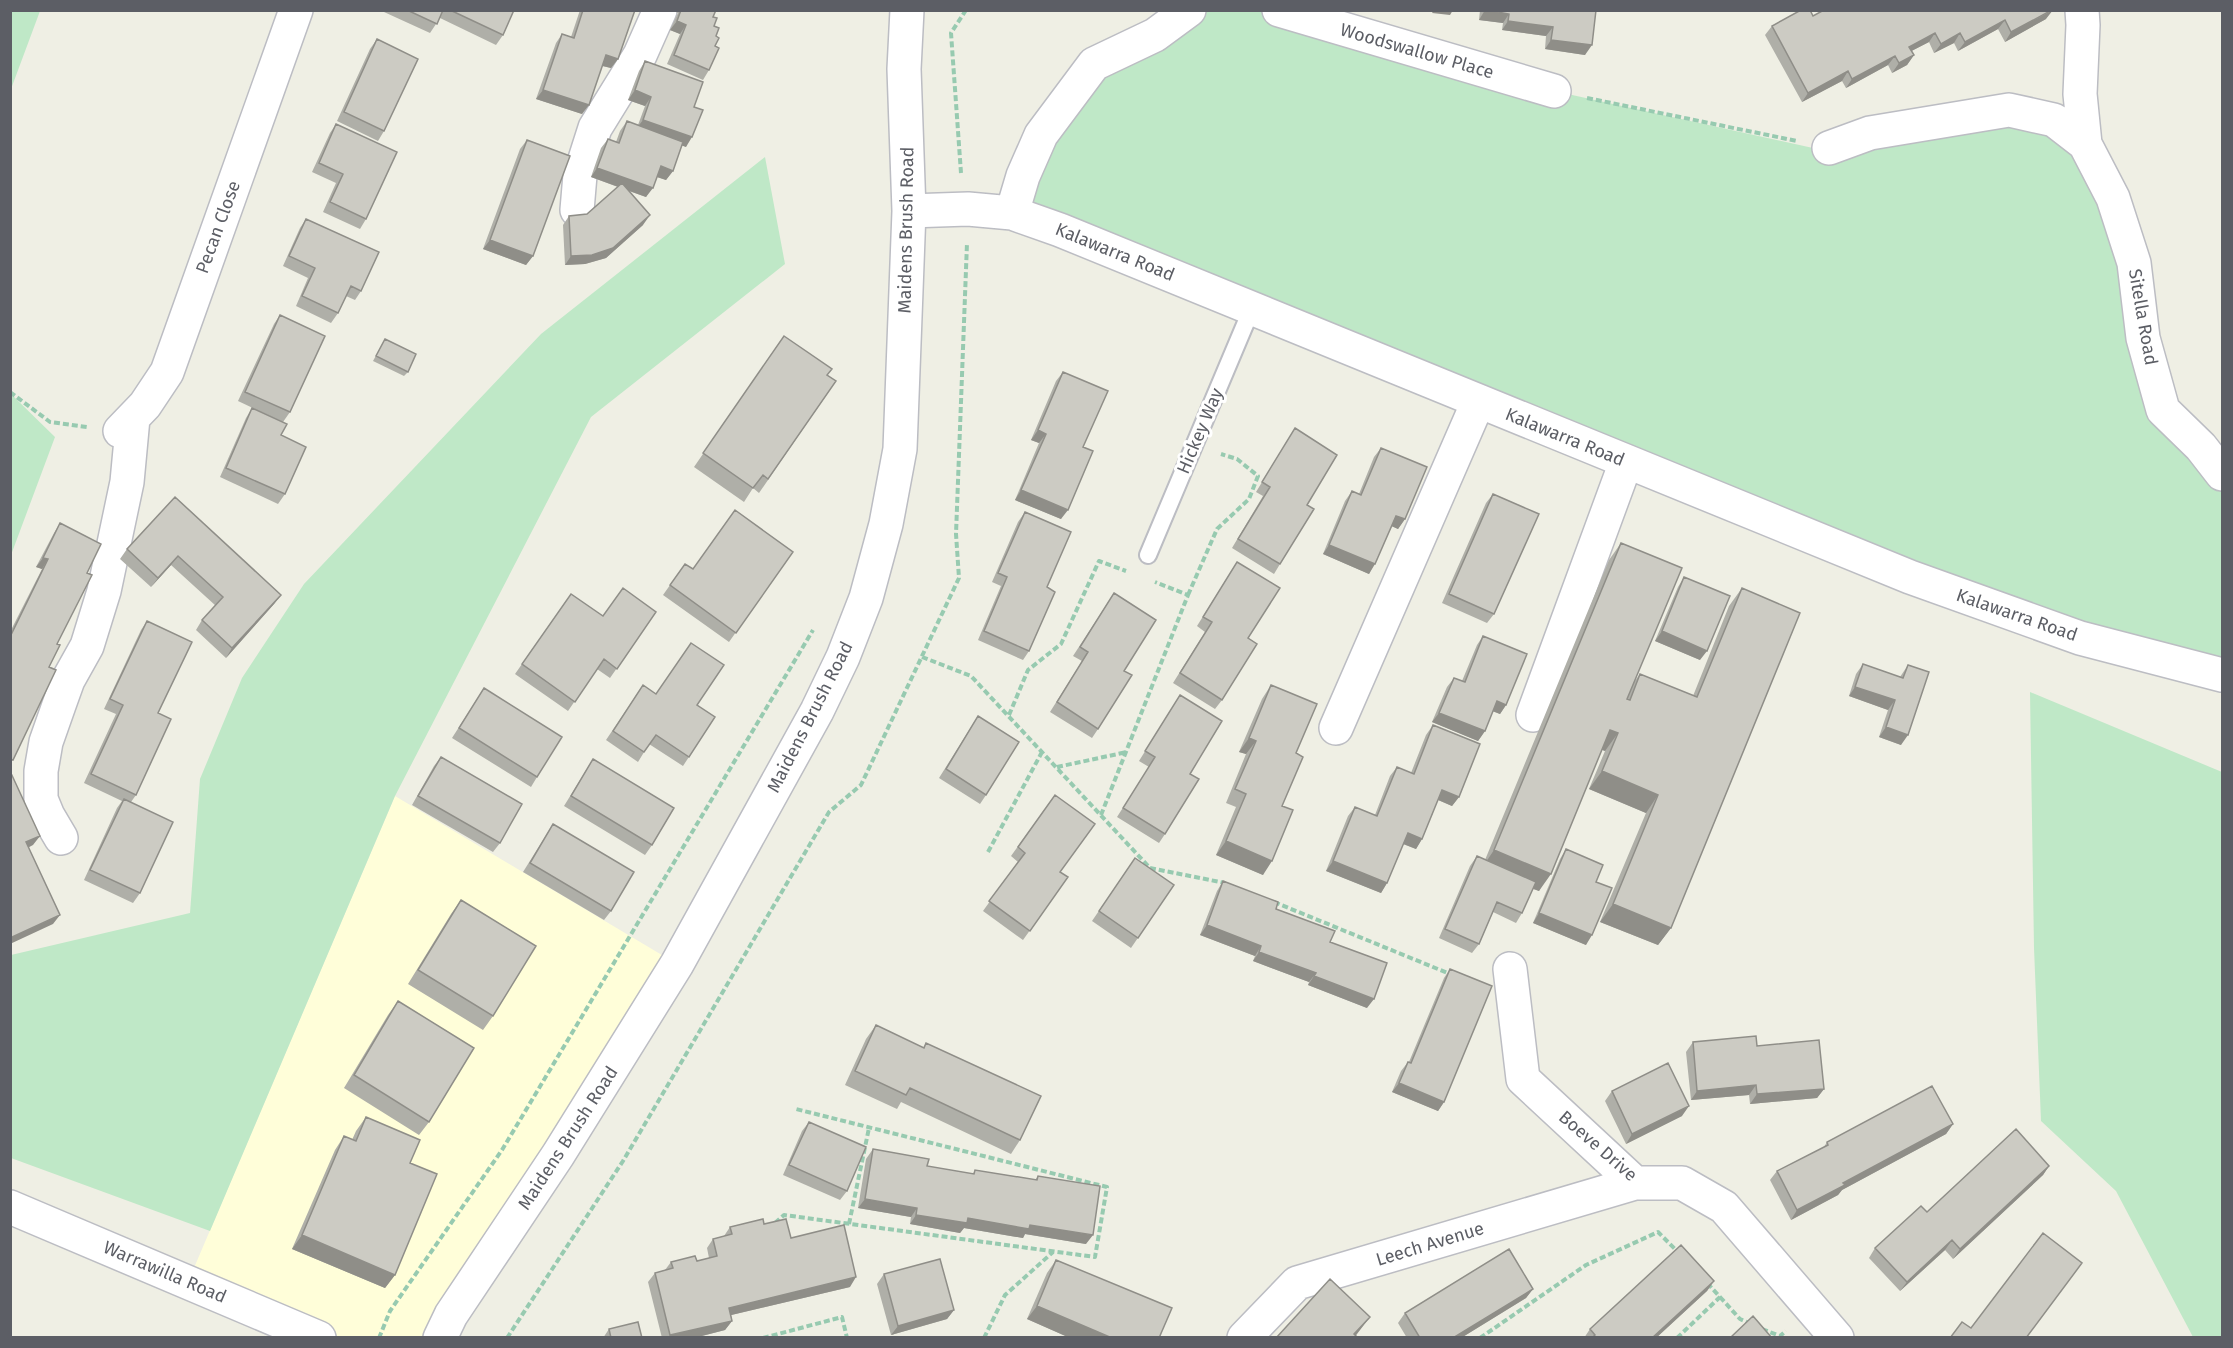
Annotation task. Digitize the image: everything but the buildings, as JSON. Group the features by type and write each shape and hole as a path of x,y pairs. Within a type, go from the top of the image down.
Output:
{"street":[{"name":"Pecan Close","path":"126,424 145,405 166,372 296,10"},
{"path":"577,210 580,175 595,128 640,55 660,10"},
{"name":"Maidens Brush Road","path":"440,1338 451,1315 558,1155 677,964 817,711 843,657 866,598 886,524 900,449 909,211 904,69 907,10"},
{"path":"1012,213 1023,176 1041,135 1094,64 1155,35 1189,10"},
{"name":"Woodswallow Place","path":"1280,10 1554,91"},
{"name":"Sitella Road","path":"2082,10 2080,94 2085,144 2114,198 2134,263 2144,338 2163,410 2201,447 2223,474"},
{"name":"Sitella Road","path":"1829,148 1870,133 2009,110 2054,120 2085,144"},
{"name":"Kalawarra Road","path":"909,211 968,209 1012,213 1072,234 1920,581 2080,638 2223,675"},
{"path":"1336,728 1478,402"},
{"path":"61,838 41,799 41,771 46,742 68,680 87,646 104,591 127,482 126,424"},
{"path":"1533,716 1626,462"},
{"name":"Boeve Drive","path":"1510,969 1523,1079 1635,1183 1682,1183 1724,1207 1837,1338"},
{"name":"Leech Avenue","path":"1244,1338 1297,1283 1635,1183"},
{"name":"Warrawilla Road","path":"10,1207 319,1338"}],"lane":[{"name":"Hickey Way","path":"1148,555 1252,308"}],"path":[{"path":"966,10 951,33 961,176 1023,176"},
{"path":"1554,91 1829,148"},
{"path":"10,392 50,422 126,424"},
{"path":"1101,815 1188,595 1217,529 1249,499 1258,476 1237,459 1194,445"},
{"path":"1009,715 1028,670 1061,644 1099,561 1132,574"},
{"path":"1144,578 1188,595"},
{"path":"379,1338 390,1311 502,1150 814,628"},
{"path":"922,657 971,676 1150,868 1235,886"},
{"path":"988,852 1042,752"},
{"path":"1057,767 1127,752"},
{"path":"1267,899 1460,978"},
{"path":"766,1231 784,1215 1095,1257 1107,1187 796,1109"},
{"path":"849,1224 869,1128"},
{"path":"507,1338 623,1161"},
{"path":"1480,1338 1586,1265 1658,1232 1682,1257"},
{"path":"984,1338 1005,1295 1054,1251"},
{"path":"1705,1281 1740,1319 1750,1324"},
{"path":"1677,1338 1720,1297"},
{"path":"1760,1328 1780,1337 1812,1309"},
{"path":"763,1338 842,1317 847,1338"}],"shaded area":[{"path":"10,11 40,11 11,89"},
{"path":"1189,11 1279,11 1554,91 1840,154 2009,110 2085,144 2163,410 2222,474 2222,675 2080,638 1012,213 1094,64"},
{"path":"765,157 785,264 591,417 395,796 210,1231 11,1158 11,955 190,913 200,779 242,678 304,584 541,334"},
{"path":"11,394 55,437 11,555"},
{"path":"2030,692 2222,772 2222,1337 2193,1337 2116,1191 2041,1121 2034,948"},
{"path":"395,796 677,964 440,1337 319,1337 188,1282"}]}
